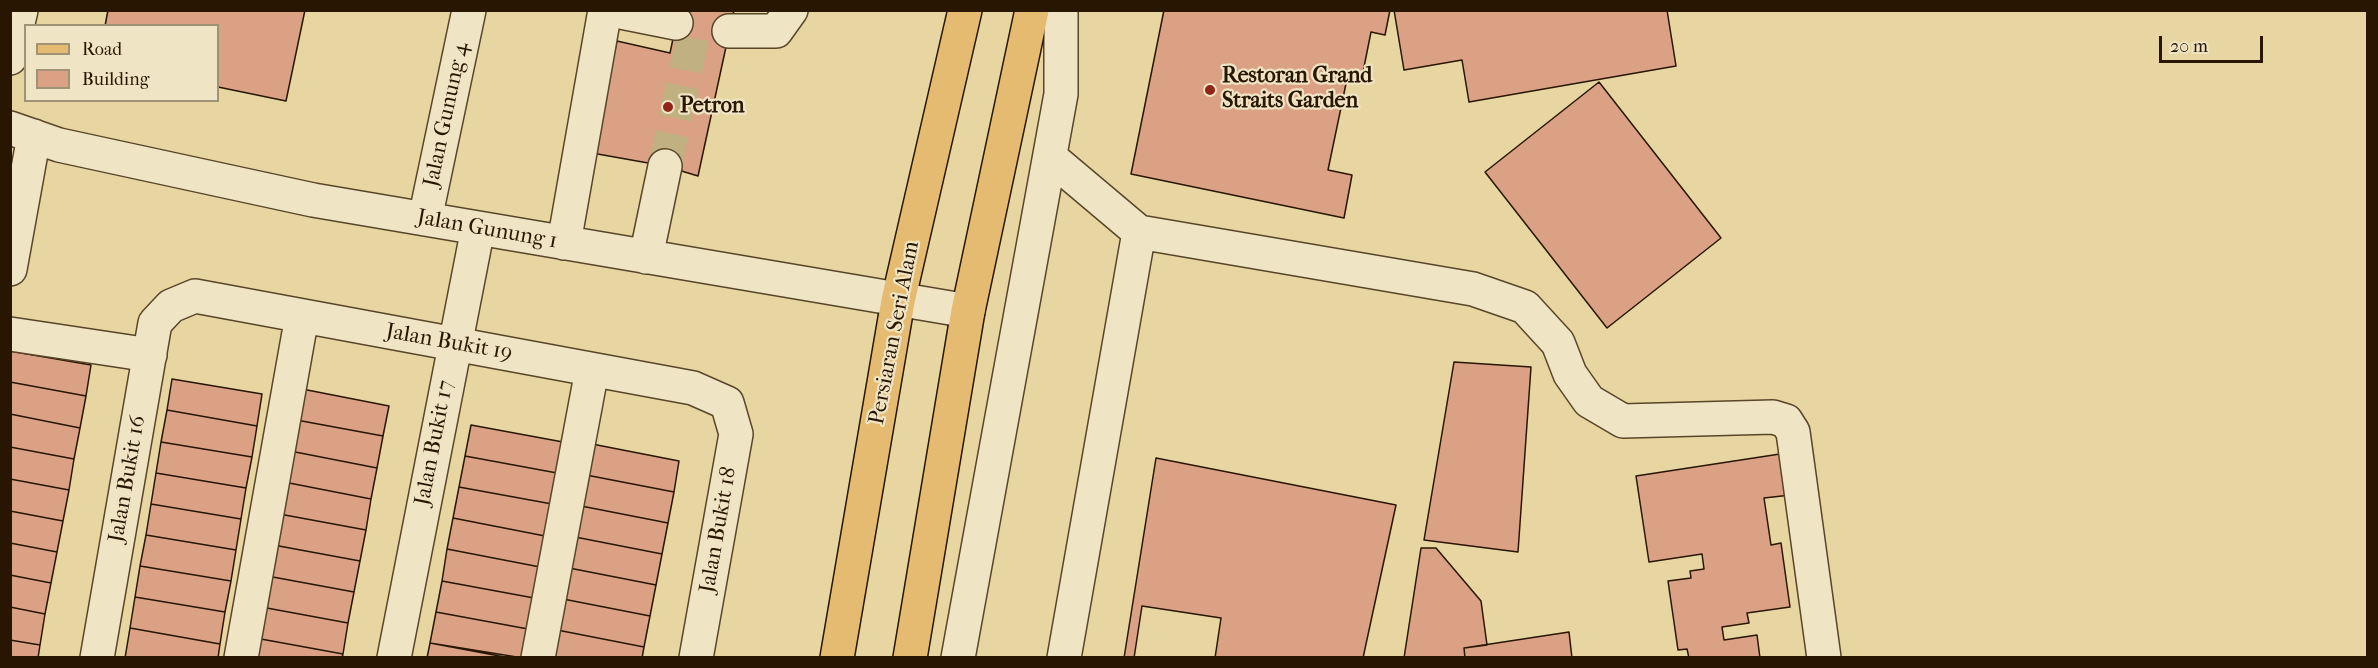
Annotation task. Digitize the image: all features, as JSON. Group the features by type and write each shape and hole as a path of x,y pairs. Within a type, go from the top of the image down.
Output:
{"main road":[{"name":"Persiaran Seri Alam","path":"837,657 898,301 965,10"},
{"path":"910,657 968,310 1032,10"}],"street":[{"path":"10,58 21,10"},
{"name":"Jalan Gunung 4","path":"425,219 469,10"},
{"path":"564,243 605,10"},
{"path":"611,10 676,23"},
{"path":"729,31 776,31 791,10"},
{"path":"958,657 1061,94 1061,10"},
{"path":"10,269 22,132"},
{"name":"Jalan Gunung 1","path":"22,132 59,145 313,200 898,301 968,310"},
{"path":"1050,157 1139,232 1473,289 1525,307 1558,343 1570,374 1589,401 1623,421 1773,417 1786,421 1793,432 1824,657"},
{"path":"646,257 665,166"},
{"name":"Jalan Bukit 17","path":"394,657 478,228"},
{"path":"1064,657 1139,232"},
{"name":"Jalan Bukit 19","path":"171,306 195,297 693,388 727,403"},
{"name":"Jalan Bukit 16","path":"97,657 155,323 171,306"},
{"path":"241,657 303,316"},
{"path":"10,334 150,355"},
{"path":"538,657 592,369"},
{"name":"Jalan Bukit 18","path":"696,657 736,434 727,403"}],"building":[{"path":"108,10 305,10 286,101 219,87 219,24 105,24"},
{"path":"679,10 734,10 698,176 665,166 592,153 617,41 670,53"},
{"path":"1164,10 1390,10 1385,35 1371,32 1362,77 1348,74 1328,170 1352,175 1344,218 1131,174"},
{"path":"1394,10 1667,10 1676,66 1469,102 1462,60 1404,70"},
{"path":"1599,82 1721,238 1607,328 1485,172"},
{"path":"10,351 91,365 86,396 10,382"},
{"path":"1454,362 1531,367 1518,552 1424,540"},
{"path":"172,379 262,394 257,426 167,410"},
{"path":"10,382 86,396 80,428 10,414"},
{"path":"297,388 389,406 383,436 291,419"},
{"path":"167,410 257,426 252,457 161,442"},
{"path":"10,414 80,428 74,459 10,447"},
{"path":"291,419 383,436 377,468 285,450"},
{"path":"471,425 563,442 557,473 465,456"},
{"path":"161,442 252,457 246,488 156,473"},
{"path":"587,443 679,461 674,492 581,474"},
{"path":"10,447 74,459 69,490 10,479"},
{"path":"285,450 377,468 371,499 279,481"},
{"path":"1793,452 1800,494 1764,498 1771,545 1781,543 1790,607 1747,613 1749,623 1722,627 1724,640 1757,635 1760,658 1689,658 1687,649 1678,650 1668,581 1691,578 1690,571 1704,569 1702,554 1649,562 1636,476"},
{"path":"465,456 557,473 552,504 459,487"},
{"path":"1156,458 1396,505 1363,658 1124,658"},
{"path":"156,473 246,488 241,519 151,504"},
{"path":"581,474 674,492 668,523 576,505"},
{"path":"10,479 69,490 63,521 10,511"},
{"path":"279,481 371,499 366,530 274,513"},
{"path":"459,487 552,504 545,536 453,518"},
{"path":"151,504 241,519 236,550 146,535"},
{"path":"576,505 668,523 662,554 570,536"},
{"path":"10,511 63,521 57,552 10,543"},
{"path":"274,513 366,530 360,561 268,544"},
{"path":"453,518 545,536 540,567 447,549"},
{"path":"146,535 236,550 231,581 140,566"},
{"path":"570,536 662,554 656,585 564,567"},
{"path":"10,543 57,552 51,583 10,575"},
{"path":"268,544 360,561 354,592 262,575"},
{"path":"1421,548 1436,548 1481,601 1487,645 1464,648 1465,658 1404,658"},
{"path":"447,549 540,567 534,598 442,581"},
{"path":"140,566 231,581 225,612 135,597"},
{"path":"564,567 656,585 650,616 558,598"},
{"path":"10,575 51,583 45,614 10,607"},
{"path":"262,575 354,592 348,623 256,606"},
{"path":"442,581 534,598 528,629 436,612"},
{"path":"135,597 225,612 220,644 130,628"},
{"path":"558,598 650,616 644,647 552,629"},
{"path":"256,606 348,623 343,654 250,637"},
{"path":"1142,606 1221,618 1215,658 1134,658"},
{"path":"10,607 45,614 40,645 10,640"},
{"path":"436,612 528,629 523,658 430,643"},
{"path":"130,628 220,644 218,658 125,658"},
{"path":"552,629 644,647 642,658 547,658"},
{"path":"1569,632 1572,658 1465,658 1464,648"},
{"path":"250,637 343,654 342,658 246,658"},
{"path":"10,640 40,645 38,658 10,658"},
{"path":"430,643 510,658 427,658"}],"tunnel":[{"path":"665,166 695,26"}],"place":[{"name":"Restoran Grand Straits Garden","path":"1210,90"},
{"name":"Petron","path":"668,107"}]}
